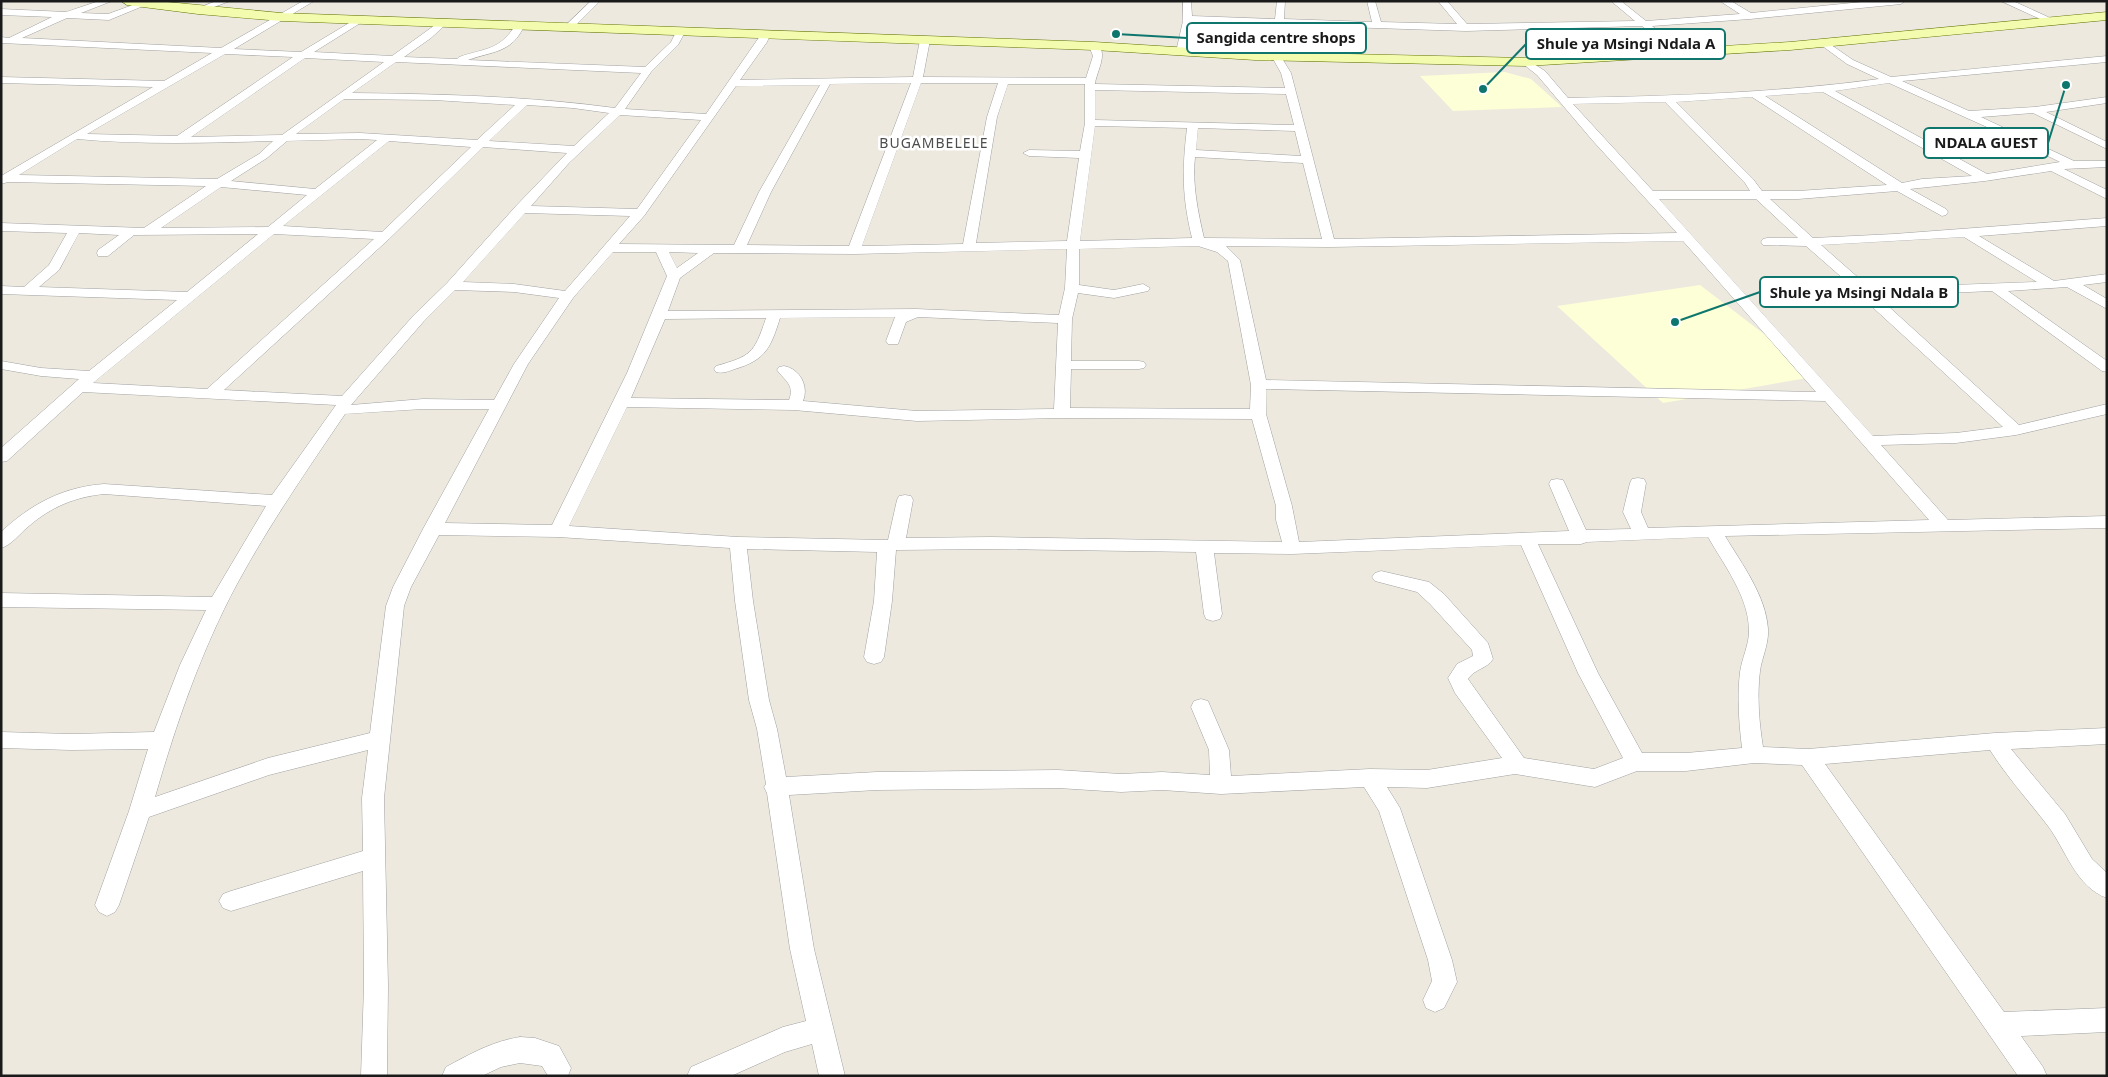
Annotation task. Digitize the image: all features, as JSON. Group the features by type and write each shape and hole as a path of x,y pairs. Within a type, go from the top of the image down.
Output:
{"street":[{"path":"4,42 108,1"},
{"path":"127,1 198,10 281,17 1094,46 1277,57 1526,62 1824,43 2107,16"},
{"path":"198,10 226,1"},
{"path":"232,1 246,14"},
{"path":"3,175 22,168 310,1"},
{"path":"569,27 596,1"},
{"path":"1181,52 1188,18 1187,1"},
{"path":"1279,21 1281,1"},
{"path":"1371,1 1376,23"},
{"path":"1442,1 1466,28"},
{"path":"1615,1 1681,53"},
{"path":"1724,1 1750,16"},
{"path":"1806,1 1823,10"},
{"path":"1188,18 1376,23 1466,28 1642,23 1823,10 1901,1"},
{"path":"2005,1 2052,21"},
{"path":"1,12 112,17 144,4"},
{"path":"179,140 236,98 359,20"},
{"path":"147,232 198,196 254,162 393,59 428,36 442,23"},
{"path":"452,62 508,44 514,38 519,26"},
{"path":"106,905 140,811 161,740 190,665 217,604 242,557 277,501 343,406 419,318 452,286 520,209 617,112 648,70 675,43 680,32"},
{"path":"374,1076 376,986 373,798 395,606 409,570 521,364 568,294 640,213 710,117 765,35"},
{"path":"854,250 917,80 925,40"},
{"path":"4,42 648,70"},
{"path":"1824,43 1847,60 2022,139 2072,164"},
{"path":"1062,413 1065,319 1072,288 1073,246 1090,123 1091,84 1094,65 1098,56 1094,46"},
{"path":"1277,57 1286,73 1329,243"},
{"path":"1564,101 1668,100 1756,95 2107,59"},
{"path":"628,69 658,60"},
{"path":"1526,62 1540,73 1650,195 1943,525"},
{"path":"1051,81 1094,65"},
{"path":"1,79 165,84"},
{"path":"732,83 1004,80 1290,91"},
{"path":"969,248 992,118 1004,80"},
{"path":"739,248 765,192 826,81"},
{"path":"1825,89 1985,178"},
{"path":"1756,95 1942,212"},
{"path":"342,96 434,97 524,102 573,105 617,112 710,117"},
{"path":"1668,100 1749,181 1759,195 1842,272 1867,292 1970,391 2016,430"},
{"path":"1968,115 2034,110 2107,100"},
{"path":"212,393 385,236 524,102"},
{"path":"2088,102 2107,110"},
{"path":"2034,110 2107,146"},
{"path":"1090,123 1299,128"},
{"path":"1193,125 1188,166 1191,202 1200,242"},
{"path":"75,136 111,139 179,140 335,136 388,137 577,150"},
{"path":"1,457 29,430 270,229 388,137"},
{"path":"52,150 111,139"},
{"path":"2022,139 2107,164"},
{"path":"1029,153 1086,154"},
{"path":"1191,153 1307,160"},
{"path":"1650,195 1798,195 1985,178 2072,164 2107,164"},
{"path":"2054,168 2107,196"},
{"path":"3,175 220,183 318,193"},
{"path":"520,209 640,213"},
{"path":"1767,242 1811,242 2107,222"},
{"path":"1,227 147,232 242,232 270,229 385,236"},
{"path":"27,291 54,267 74,229"},
{"path":"103,253 132,231"},
{"path":"1964,232 2052,285"},
{"path":"609,248 854,250 1200,242 1234,249 1329,243 1686,237"},
{"path":"558,531 622,402 660,315 674,276 711,248"},
{"path":"662,249 674,276"},
{"path":"1234,249 1234,260 1242,291 1259,385 1258,414 1284,506 1292,548"},
{"path":"1867,292 2052,285 2106,279"},
{"path":"2070,283 2107,305"},
{"path":"452,286 514,288 568,294"},
{"path":"1072,288 1114,294 1143,288"},
{"path":"1996,288 2107,368"},
{"path":"1,290 189,296"},
{"path":"660,315 916,313 1065,319"},
{"path":"893,341 900,320 916,313"},
{"path":"721,369 750,359 760,353 764,347 774,314"},
{"path":"1064,364 1138,365"},
{"path":"1,365 41,372 93,376"},
{"path":"784,370 799,388 800,392 794,405"},
{"path":"1259,385 1324,384 1831,397"},
{"path":"80,387 212,393 343,406 499,404"},
{"path":"622,402 794,405 917,416 1062,413 1258,414"},
{"path":"1869,441 1956,438 2016,430 2107,409"},
{"path":"1638,483 1632,512 1642,535"},
{"path":"1557,484 1581,538"},
{"path":"1,542 28,518 56,499 86,490 104,489 277,501"},
{"path":"874,656 891,545 905,500"},
{"path":"432,529 558,531 738,543 1292,548 1581,538 1714,531 2107,522"},
{"path":"1714,531 1748,591 1758,624 1758,647 1751,669 1748,696 1749,723 1754,756"},
{"path":"1527,539 1588,672 1636,762"},
{"path":"738,543 744,602 775,787 789,857 802,949 832,1076"},
{"path":"1204,546 1213,614"},
{"path":"1381,577 1423,587 1437,599 1481,648 1483,659 1464,669 1459,674 1460,683 1496,732 1515,761 1515,766"},
{"path":"1,600 97,604 217,604"},
{"path":"1201,707 1219,750 1221,785"},
{"path":"775,787 877,781 1058,779 1121,783 1162,781 1221,785 1370,778 1427,779 1515,766 1595,778 1636,762 1686,762 1754,756 1808,757 1995,741 2107,736"},
{"path":"140,811 268,767 380,739"},
{"path":"1,740 71,742 161,740"},
{"path":"1995,741 2011,765 2056,821 2084,866 2107,888"},
{"path":"1808,757 2034,1076"},
{"path":"1370,778 1388,808 1438,953 1445,982 1435,1000"},
{"path":"231,901 373,858"},
{"path":"1999,1026 2107,1020"},
{"path":"700,1076 783,1040 821,1029"},
{"path":"455,1076 503,1053 520,1050 531,1050 550,1055 558,1068"}],"shaded area":[{"path":"1505,72 1531,79 1562,107 1453,111 1420,76"},
{"path":"1700,285 1819,376 1663,403 1557,306"}],"place":[{"name":"Sangida centre shops","path":"1116,34"},
{"name":"NDALA GUEST","path":"2066,85"},
{"name":"Shule ya Msingi Ndala A","path":"1483,89"},
{"name":"Shule ya Msingi Ndala B","path":"1675,322"}],"district":[{"name":"BUGAMBELELE","path":"934,143"}]}
